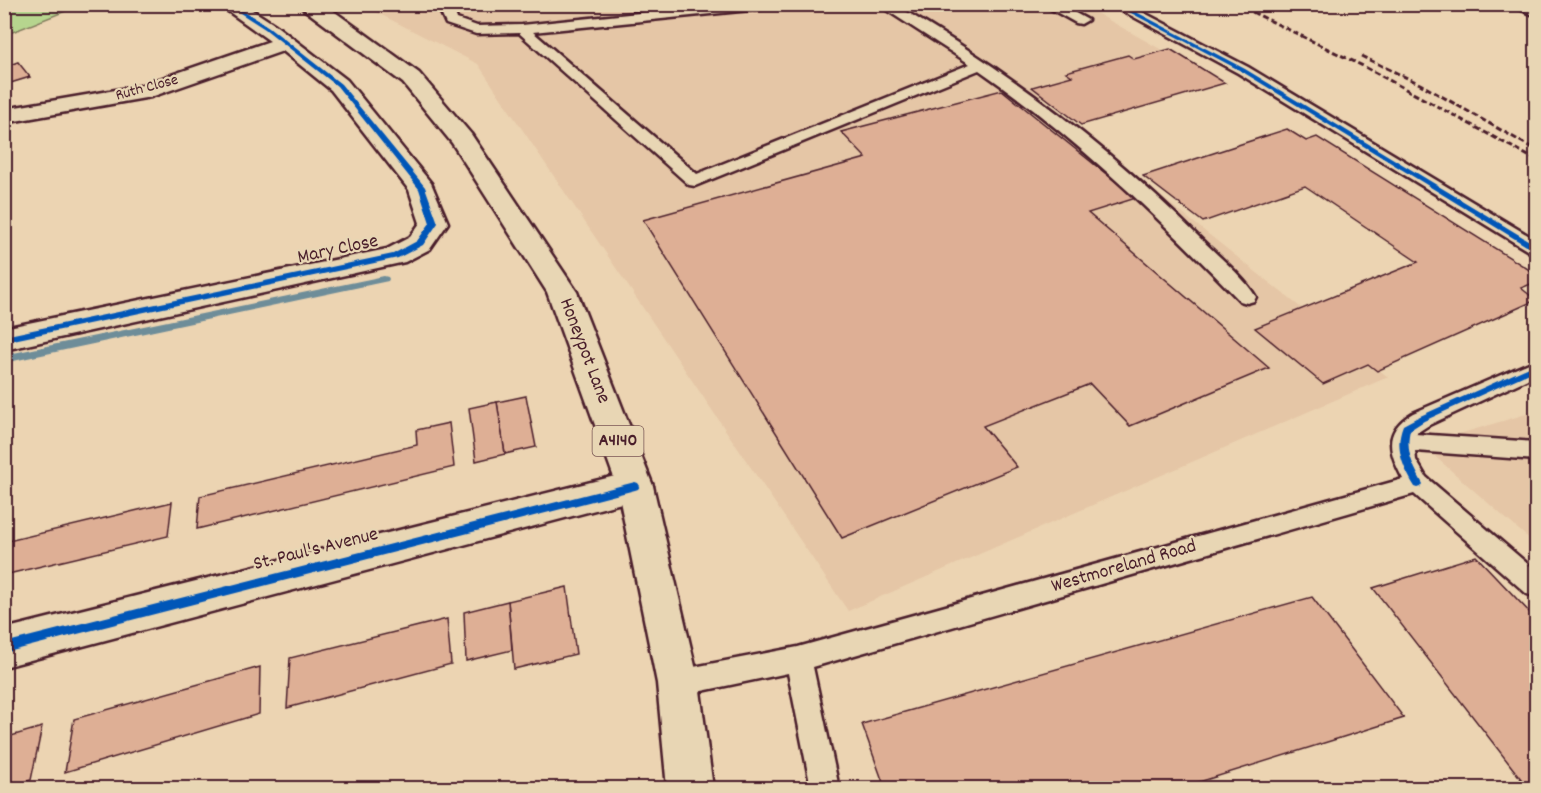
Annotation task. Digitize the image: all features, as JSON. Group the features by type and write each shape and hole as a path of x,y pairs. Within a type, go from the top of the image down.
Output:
{"street":[{"path":"228,4 267,28 285,43"},
{"name":"Honeypot Lane","path":"308,4 328,16 411,78 462,139 562,292 635,486 678,683 690,789"},
{"path":"1524,4 1536,10"},
{"name":"Ruth Close","path":"4,116 143,92 285,43"},
{"name":"Mary Close","path":"4,339 395,256 420,243 434,223 422,189 339,85 285,43"},
{"name":"St. Paul's Avenue","path":"4,648 635,486"}],"lane":[{"path":"454,4 448,14 451,21 476,30 522,28 770,4"},
{"path":"883,4 941,37 981,64 1050,117 1148,198 1247,297"},
{"path":"1048,4 1081,20"},
{"path":"1116,4 1244,70 1536,248"},
{"path":"522,28 695,181 981,64"},
{"path":"1536,367 1421,419 1406,428 1402,442 1405,461 1418,484 1536,586"},
{"path":"1402,442 1536,451"},
{"name":"Westmoreland Road","path":"678,683 798,659 1418,484"},
{"path":"798,659 825,789"}],"shaded area":[{"path":"362,5 1082,5 1178,59 1036,97 1388,377 848,611 478,64"},
{"path":"1536,411 1536,545 1422,445"}],"green space":[{"path":"5,4 80,4 81,5 5,35"}],"building":[{"path":"1170,49 1225,83 1081,125 1032,87 1072,76 1066,72 1128,55 1134,59"},
{"path":"18,62 30,77 4,85 4,67"},
{"path":"1002,90 1136,198 1088,213 1269,368 1130,426 1090,384 983,426 1017,467 842,538 643,220 866,158 841,132"},
{"path":"1287,129 1306,141 1317,137 1536,274 1536,282 1521,288 1536,300 1377,371 1368,364 1323,384 1255,328 1418,262 1305,186 1203,222 1143,176"},
{"path":"526,396 536,447 505,454 497,402"},
{"path":"497,402 505,454 476,461 469,408"},
{"path":"449,423 454,467 197,529 200,496 417,445 416,430"},
{"path":"172,502 168,536 4,575 4,542"},
{"path":"1476,556 1536,619 1536,788 1528,788 1373,588"},
{"path":"567,587 576,654 514,669 508,601"},
{"path":"1312,597 1404,718 1180,788 885,788 862,724"},
{"path":"508,601 512,650 466,661 464,612"},
{"path":"447,619 451,664 287,708 290,658"},
{"path":"260,667 259,714 65,772 74,719"},
{"path":"42,727 31,780 4,788 4,738"}],"waterway":[{"path":"4,359 384,279"}],"railway":[{"path":"1236,4 1363,66 1536,160"},
{"path":"1361,56 1420,84 1536,150"}],"cycle path":[{"path":"4,339 395,256 420,243 434,223 422,189 339,85 267,28 228,4"},
{"path":"1116,4 1243,70 1536,248"},
{"path":"1418,484 1405,457 1403,444 1406,428 1536,367"},
{"path":"4,648 635,486"}]}
